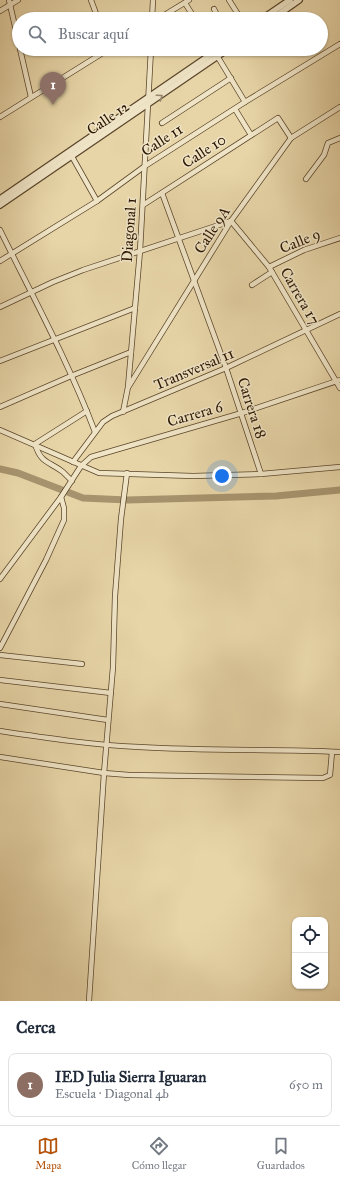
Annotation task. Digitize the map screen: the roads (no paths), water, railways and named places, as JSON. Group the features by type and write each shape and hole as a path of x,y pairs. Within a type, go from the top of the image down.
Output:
{"street":[{"path":"0,11 10,2 18,0"},
{"path":"91,0 95,12"},
{"path":"153,12 154,0"},
{"path":"229,0 237,12"},
{"path":"272,12 290,0"},
{"path":"282,12 300,0"},
{"path":"169,12 187,1 191,12"},
{"path":"10,2 12,12"},
{"name":"Calle 11","path":"328,51 340,44"},
{"path":"22,56 31,97"},
{"path":"0,117 98,56"},
{"name":"Diagonal 1","path":"123,412 128,387 140,251 151,56"},
{"name":"Calle 12","path":"0,205 148,97 209,56"},
{"name":"Calle 12","path":"0,199 148,105 210,56"},
{"path":"219,56 245,102"},
{"name":"Calle 11","path":"0,261 97,201 145,166 245,102 320,56"},
{"path":"162,123 231,78"},
{"name":"Calle 9A","path":"128,387 231,221 292,138 340,107"},
{"path":"235,109 251,135"},
{"name":"Calle 10","path":"143,205 278,118 292,138"},
{"path":"306,179 324,154 328,143 340,138"},
{"path":"70,154 97,201"},
{"name":"Carrera 18","path":"162,193 242,413 261,474"},
{"path":"0,307 53,282 84,270 231,221"},
{"name":"Carrera 17","path":"231,221 271,270 338,381 340,388"},
{"path":"0,230 55,340 95,432"},
{"name":"Calle 9","path":"252,285 271,270 304,250 340,238"},
{"path":"0,361 135,308"},
{"name":"Transversal 11","path":"73,462 95,432 112,416 226,368 340,314"},
{"path":"0,408 71,376 131,352"},
{"name":"Carrera 6","path":"81,466 91,457 242,413 338,381"},
{"path":"35,444 87,411"},
{"path":"0,430 99,473 193,476 261,474 340,467"},
{"path":"35,444 41,457 46,462 62,471 72,481"},
{"path":"0,579 61,497 81,466"},
{"path":"89,1001 106,744 111,693 121,519 127,473"},
{"path":"0,648 46,560 64,520 64,508 61,497"},
{"path":"0,655 82,664"},
{"path":"0,680 111,693"},
{"path":"0,704 108,720"},
{"path":"0,731 138,747 208,750 340,752"},
{"path":"0,757 129,776 324,778 330,775 332,752"}],"waterway":[{"path":"0,469 18,473 83,498 127,500 276,496 340,490"}],"place":[{"name":"IED Julia Sierra Iguaran","path":"53,105"}]}
